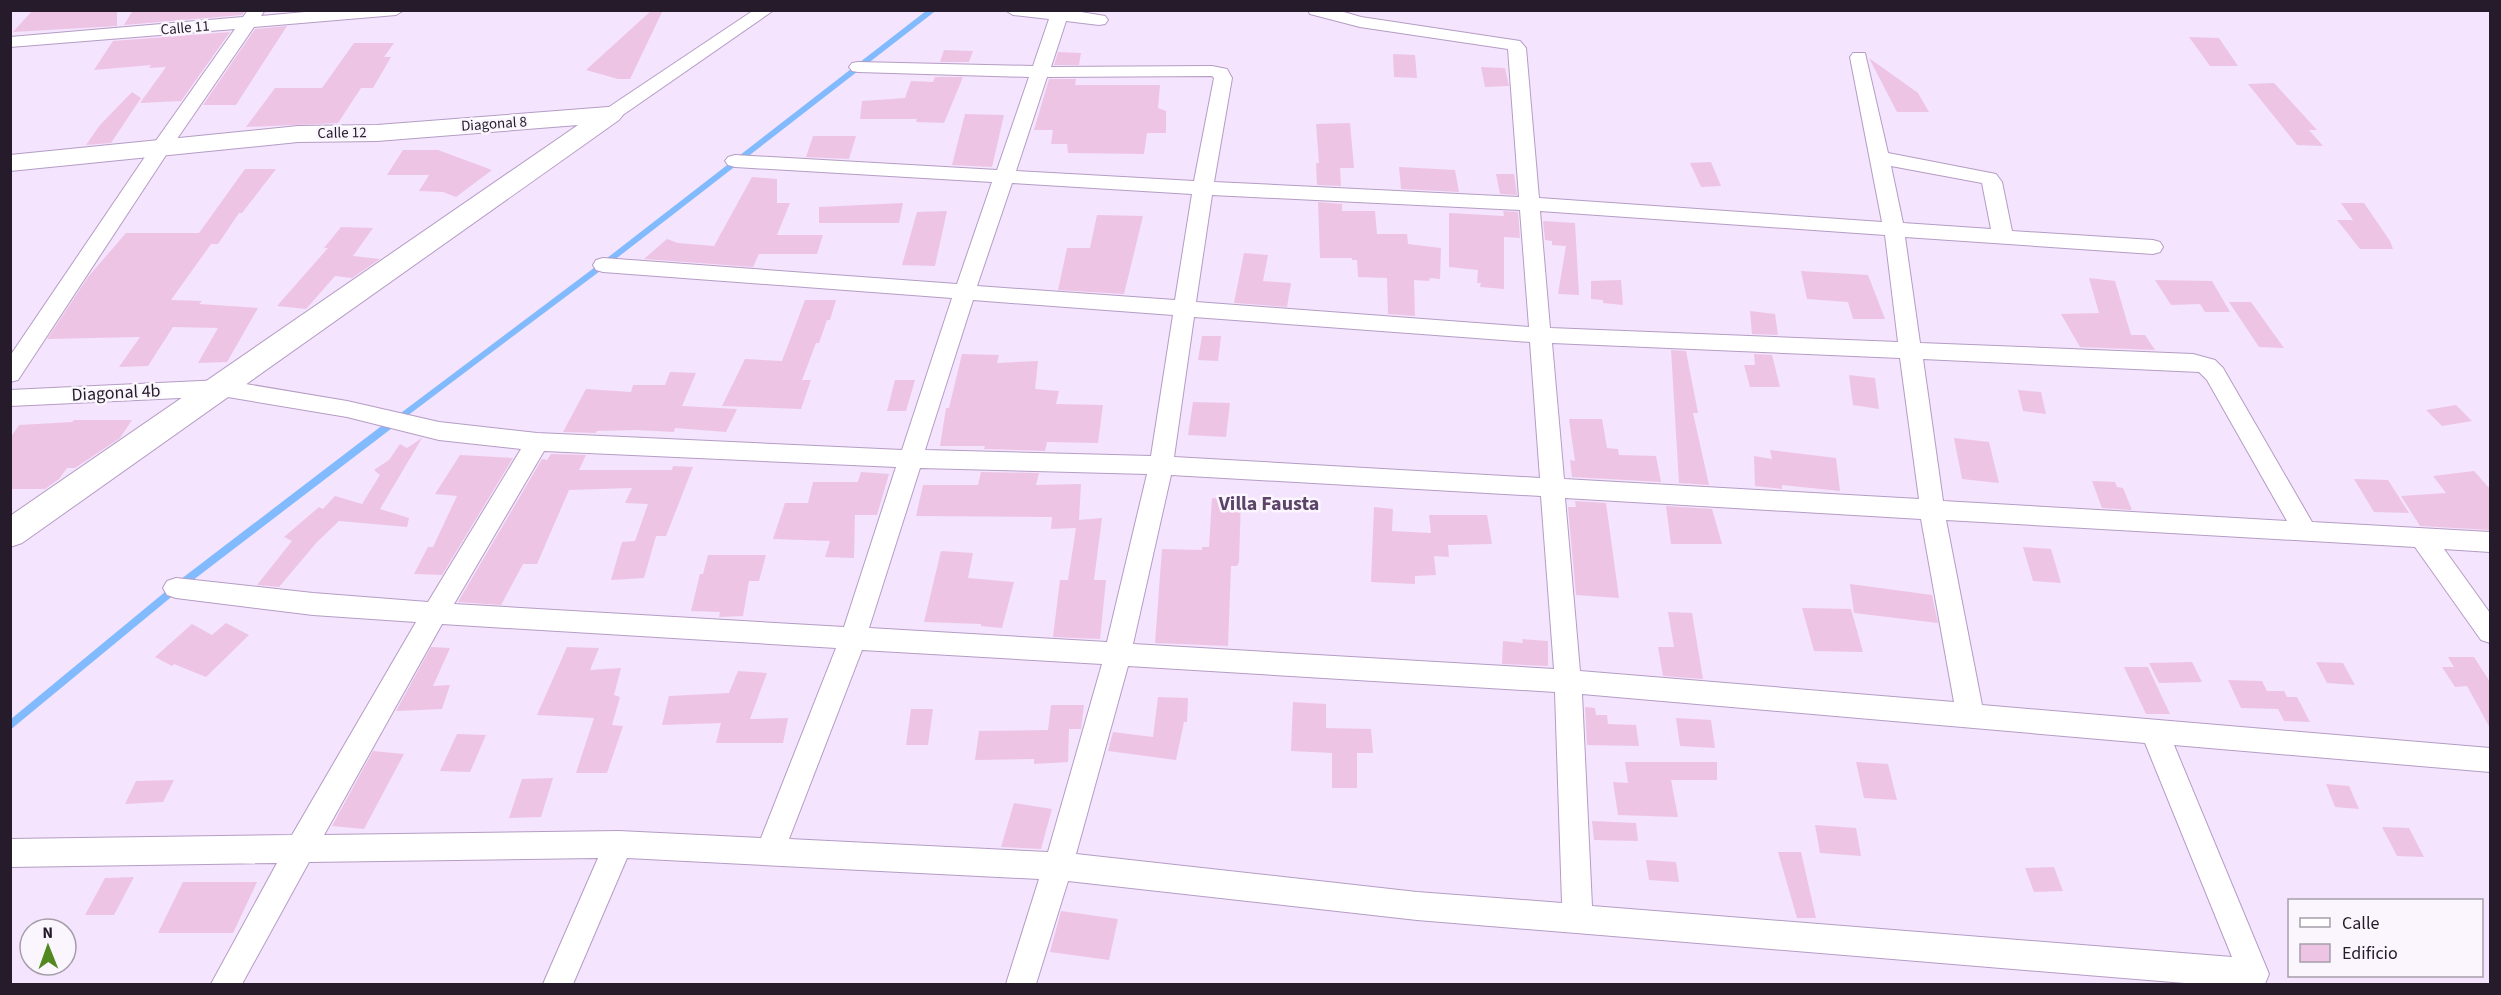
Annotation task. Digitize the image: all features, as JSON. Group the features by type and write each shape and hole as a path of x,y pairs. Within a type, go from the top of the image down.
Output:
{"street":[{"name":"Calle 11","path":"10,42 252,17 396,10"},
{"path":"10,534 610,115 766,10"},
{"path":"1013,10 1060,13 1100,20"},
{"path":"1316,10 1360,22 1516,46 1568,681 1578,920"},
{"path":"770,852 853,638 964,294 1060,13"},
{"path":"10,374 252,17"},
{"path":"1859,57 1894,229 1932,510 1970,714"},
{"path":"858,67 1040,72 1221,73 1223,78 1203,188 1161,465 1118,654 1058,866 1021,984"},
{"name":"Diagonal 8","path":"377,133 610,115"},
{"name":"Calle 12","path":"10,163 291,145 377,133"},
{"name":"Calle 12","path":"10,176 158,153"},
{"path":"1880,158 1989,178 1992,182 2003,236"},
{"path":"735,161 1004,178 1529,204 2153,247"},
{"path":"603,266 1539,335 2193,362 2206,366 2215,374 2305,531"},
{"name":"Diagonal 4b","path":"10,398 222,388 347,409 439,431 537,442 910,459 1161,465 2490,542"},
{"path":"226,984 300,848 434,613 537,442"},
{"path":"2422,538 2490,632"},
{"path":"176,588 313,604 434,613 1568,681 2490,760"},
{"path":"10,853 619,844 1058,866 1417,906 2253,974 2154,730"},
{"path":"558,984 619,844"}],"building":[{"path":"33,10 117,10 117,26 13,32"},
{"path":"133,10 245,10 242,15 124,25"},
{"path":"652,10 663,10 630,79 618,79 586,70"},
{"path":"287,26 236,105 203,105 255,29"},
{"path":"230,32 181,101 140,103 166,67 149,68 151,65 94,70 113,41"},
{"path":"2189,37 2219,38 2238,66 2210,66"},
{"path":"354,43 394,43 384,57 391,57 373,88 361,88 338,123 246,127 275,88 322,88"},
{"path":"944,50 973,51 969,62 940,62"},
{"path":"1058,52 1081,53 1079,65 1054,65"},
{"path":"1393,54 1415,55 1417,78 1394,77"},
{"path":"1869,58 1918,93 1929,112 1897,112"},
{"path":"1481,67 1505,68 1509,86 1485,87"},
{"path":"935,77 963,77 944,123 916,122 917,119 860,119 862,101 905,98 911,81 933,82"},
{"path":"1049,79 1076,79 1075,85 1160,85 1158,108 1166,111 1166,133 1147,133 1144,154 1068,153 1067,144 1051,144 1053,130 1034,130"},
{"path":"2274,83 2317,130 2309,130 2323,146 2297,145 2248,84"},
{"path":"132,92 141,98 111,143 86,145 100,125"},
{"path":"965,114 1004,115 992,167 952,165"},
{"path":"1350,123 1354,168 1340,168 1341,186 1317,185 1316,163 1319,163 1316,124"},
{"path":"813,136 856,136 849,159 806,157"},
{"path":"403,150 438,150 492,170 456,197 443,192 419,191 429,175 387,175"},
{"path":"1711,162 1721,186 1701,187 1690,163"},
{"path":"1399,167 1455,170 1459,192 1401,189"},
{"path":"245,169 276,169 242,213 239,213 218,244 211,244 171,300 202,301 199,304 258,308 227,362 198,363 218,328 173,327 148,366 119,367 140,337 47,339 88,277 126,233 199,233"},
{"path":"1496,174 1514,174 1517,195 1500,194"},
{"path":"752,177 777,179 777,203 790,203 777,235 823,235 817,254 759,254 753,267 644,259 667,239 678,243 714,246"},
{"path":"1318,202 1342,204 1342,211 1375,211 1377,234 1407,234 1408,244 1441,248 1440,279 1414,280 1415,316 1388,314 1387,278 1358,277 1357,260 1352,260 1352,258 1320,258"},
{"path":"903,203 899,223 819,223 819,207"},
{"path":"2341,203 2364,203 2393,249 2360,249 2337,220 2353,220"},
{"path":"947,211 935,266 902,265 917,212"},
{"path":"1503,211 1518,212 1520,238 1504,237 1504,289 1480,287 1481,283 1477,283 1478,270 1449,267 1449,213 1504,216"},
{"path":"1097,215 1143,216 1124,294 1058,290 1067,248 1090,248"},
{"path":"1543,221 1575,223 1579,295 1558,294 1566,246 1552,245 1552,241 1545,240"},
{"path":"341,227 373,228 353,256 380,259 352,278 335,276 306,309 277,306 328,248 324,248"},
{"path":"1244,253 1268,255 1263,281 1291,283 1287,307 1234,303"},
{"path":"1801,271 1868,275 1885,319 1853,319 1848,302 1807,299"},
{"path":"2089,278 2115,281 2131,335 2145,335 2155,350 2080,347 2061,314 2099,313"},
{"path":"1621,280 1623,305 1591,299 1591,281"},
{"path":"2155,280 2212,281 2230,312 2205,312 2200,304 2171,305"},
{"path":"805,300 836,300 830,320 827,320 819,343 816,343 802,380 811,380 801,409 722,406 745,359 782,361"},
{"path":"2229,302 2251,302 2284,348 2259,347"},
{"path":"1750,311 1775,314 1778,335 1752,334"},
{"path":"1202,336 1221,336 1218,361 1198,360"},
{"path":"1671,350 1686,351 1698,413 1693,413 1709,485 1679,483"},
{"path":"962,354 999,355 997,363 1038,361 1035,389 1059,391 1056,404 1103,405 1098,443 1047,442 1045,451 984,449 985,446 940,446 946,408 949,408"},
{"path":"1754,354 1772,355 1780,387 1750,387 1744,365 1755,365"},
{"path":"670,372 696,373 682,406 737,409 726,432 675,428 674,432 636,430 597,431 596,433 563,432 586,389 631,392 633,385 665,385"},
{"path":"1849,375 1875,378 1879,409 1853,405"},
{"path":"895,380 915,380 906,411 887,411"},
{"path":"2018,390 2041,392 2046,414 2023,411"},
{"path":"1193,402 1230,403 1226,437 1188,435"},
{"path":"2456,405 2472,421 2442,426 2426,410"},
{"path":"1569,419 1602,419 1607,448 1618,449 1619,455 1656,456 1661,482 1572,477 1570,460 1575,461"},
{"path":"74,420 132,420 120,438 75,468 67,468 59,479 45,489 10,489 10,438 19,425 72,422"},
{"path":"422,438 380,509 409,518 407,527 339,521 317,542 279,587 257,585 292,541 284,537 319,507 323,509 335,496 362,504 380,475 374,470 389,460 400,444 407,448"},
{"path":"1954,438 1989,442 1999,483 1962,479"},
{"path":"1770,450 1836,458 1840,491 1782,485 1782,489 1755,486 1754,456 1772,459"},
{"path":"551,454 586,455 579,470 672,470 673,466 693,467 666,536 656,536 644,578 611,580 622,542 635,541 648,504 625,503 632,488 569,490 537,564 523,564 501,605 458,602 542,459 547,460"},
{"path":"460,455 513,458 442,575 414,574 428,547 433,547 457,496 435,494"},
{"path":"2474,471 2490,489 2490,530 2420,526 2401,496 2446,493 2433,476"},
{"path":"861,472 889,474 877,515 855,515 854,558 825,557 830,541 773,539 785,503 808,503 813,482 858,482"},
{"path":"981,472 1039,473 1036,485 1081,484 1079,520 1102,518 1094,580 1106,580 1100,639 1053,637 1060,580 1068,580 1076,528 1051,529 1052,517 916,516 923,485 978,485"},
{"path":"2354,479 2388,480 2409,513 2374,512"},
{"path":"2092,481 2115,482 2117,487 2123,488 2132,510 2102,508"},
{"path":"1212,498 1241,499 1239,562 1237,566 1231,566 1228,646 1155,643 1162,549 1202,550 1202,547 1209,547"},
{"path":"1575,501 1606,503 1619,598 1576,595 1568,507 1576,507"},
{"path":"1666,506 1712,509 1722,544 1671,544"},
{"path":"1374,507 1393,509 1392,531 1431,533 1429,515 1487,515 1492,544 1448,545 1449,557 1434,556 1436,575 1415,576 1415,584 1371,582"},
{"path":"2023,547 2051,549 2061,583 2033,581"},
{"path":"941,551 973,553 968,578 1014,582 1002,628 981,626 981,624 924,622"},
{"path":"708,555 766,555 759,581 749,581 743,616 719,617 720,612 691,611 700,574 703,574"},
{"path":"1850,584 1932,595 1938,623 1854,613"},
{"path":"1802,608 1851,609 1863,652 1814,651"},
{"path":"1668,612 1692,613 1703,679 1663,676 1658,647 1674,647"},
{"path":"226,623 249,635 206,677 174,664 172,666 155,657 192,624 212,635"},
{"path":"1522,639 1548,641 1548,666 1502,664 1503,641 1523,643"},
{"path":"431,647 450,648 433,686 450,685 442,709 396,711"},
{"path":"567,647 599,648 590,670 621,668 614,695 620,697 612,725 623,726 607,773 576,773 594,718 537,715"},
{"path":"2448,657 2474,657 2490,682 2490,728 2467,686 2455,687 2442,667 2454,667"},
{"path":"2192,662 2202,682 2159,683 2149,663"},
{"path":"2316,662 2343,663 2355,685 2327,683"},
{"path":"2124,667 2148,667 2170,714 2146,714"},
{"path":"738,671 767,673 750,719 788,718 783,743 716,743 721,723 662,725 669,696 729,693"},
{"path":"2228,680 2262,681 2267,691 2284,691 2287,697 2297,697 2310,722 2284,721 2278,709 2241,708"},
{"path":"1158,697 1188,698 1187,722 1184,722 1176,760 1108,751 1113,732 1153,737"},
{"path":"1293,702 1326,704 1326,728 1371,729 1373,753 1357,753 1357,788 1332,788 1332,753 1291,751"},
{"path":"1051,705 1084,705 1081,729 1069,729 1068,762 1034,764 1034,759 975,760 979,731 1048,730"},
{"path":"1585,707 1595,708 1596,715 1607,715 1608,724 1636,725 1639,746 1587,745"},
{"path":"911,709 933,709 928,745 906,745"},
{"path":"1676,718 1711,720 1715,748 1680,746"},
{"path":"457,734 486,735 470,772 440,771"},
{"path":"373,751 404,754 364,829 332,826"},
{"path":"1625,762 1717,762 1717,780 1671,780 1678,817 1618,815 1613,782 1628,783"},
{"path":"1856,762 1888,764 1897,800 1864,798"},
{"path":"553,778 541,817 509,818 522,779"},
{"path":"174,780 163,802 125,804 136,781"},
{"path":"2326,784 2349,786 2359,809 2335,807"},
{"path":"1014,803 1052,809 1041,849 1001,847"},
{"path":"1592,821 1636,823 1638,841 1594,840"},
{"path":"1815,825 1856,828 1861,856 1820,853"},
{"path":"2382,827 2409,828 2424,857 2397,856"},
{"path":"1778,852 1801,852 1816,918 1797,918"},
{"path":"1646,860 1676,862 1679,882 1649,880"},
{"path":"2054,867 2063,891 2034,892 2025,868"},
{"path":"134,877 114,915 85,915 105,878"},
{"path":"183,882 257,882 233,933 158,933"},
{"path":"1061,911 1118,919 1109,960 1050,952"}],"waterway":[{"path":"390,425 603,265 932,10"},
{"path":"10,725 176,588 392,423"}],"district":[{"name":"Villa Fausta","path":"1269,504"}]}
